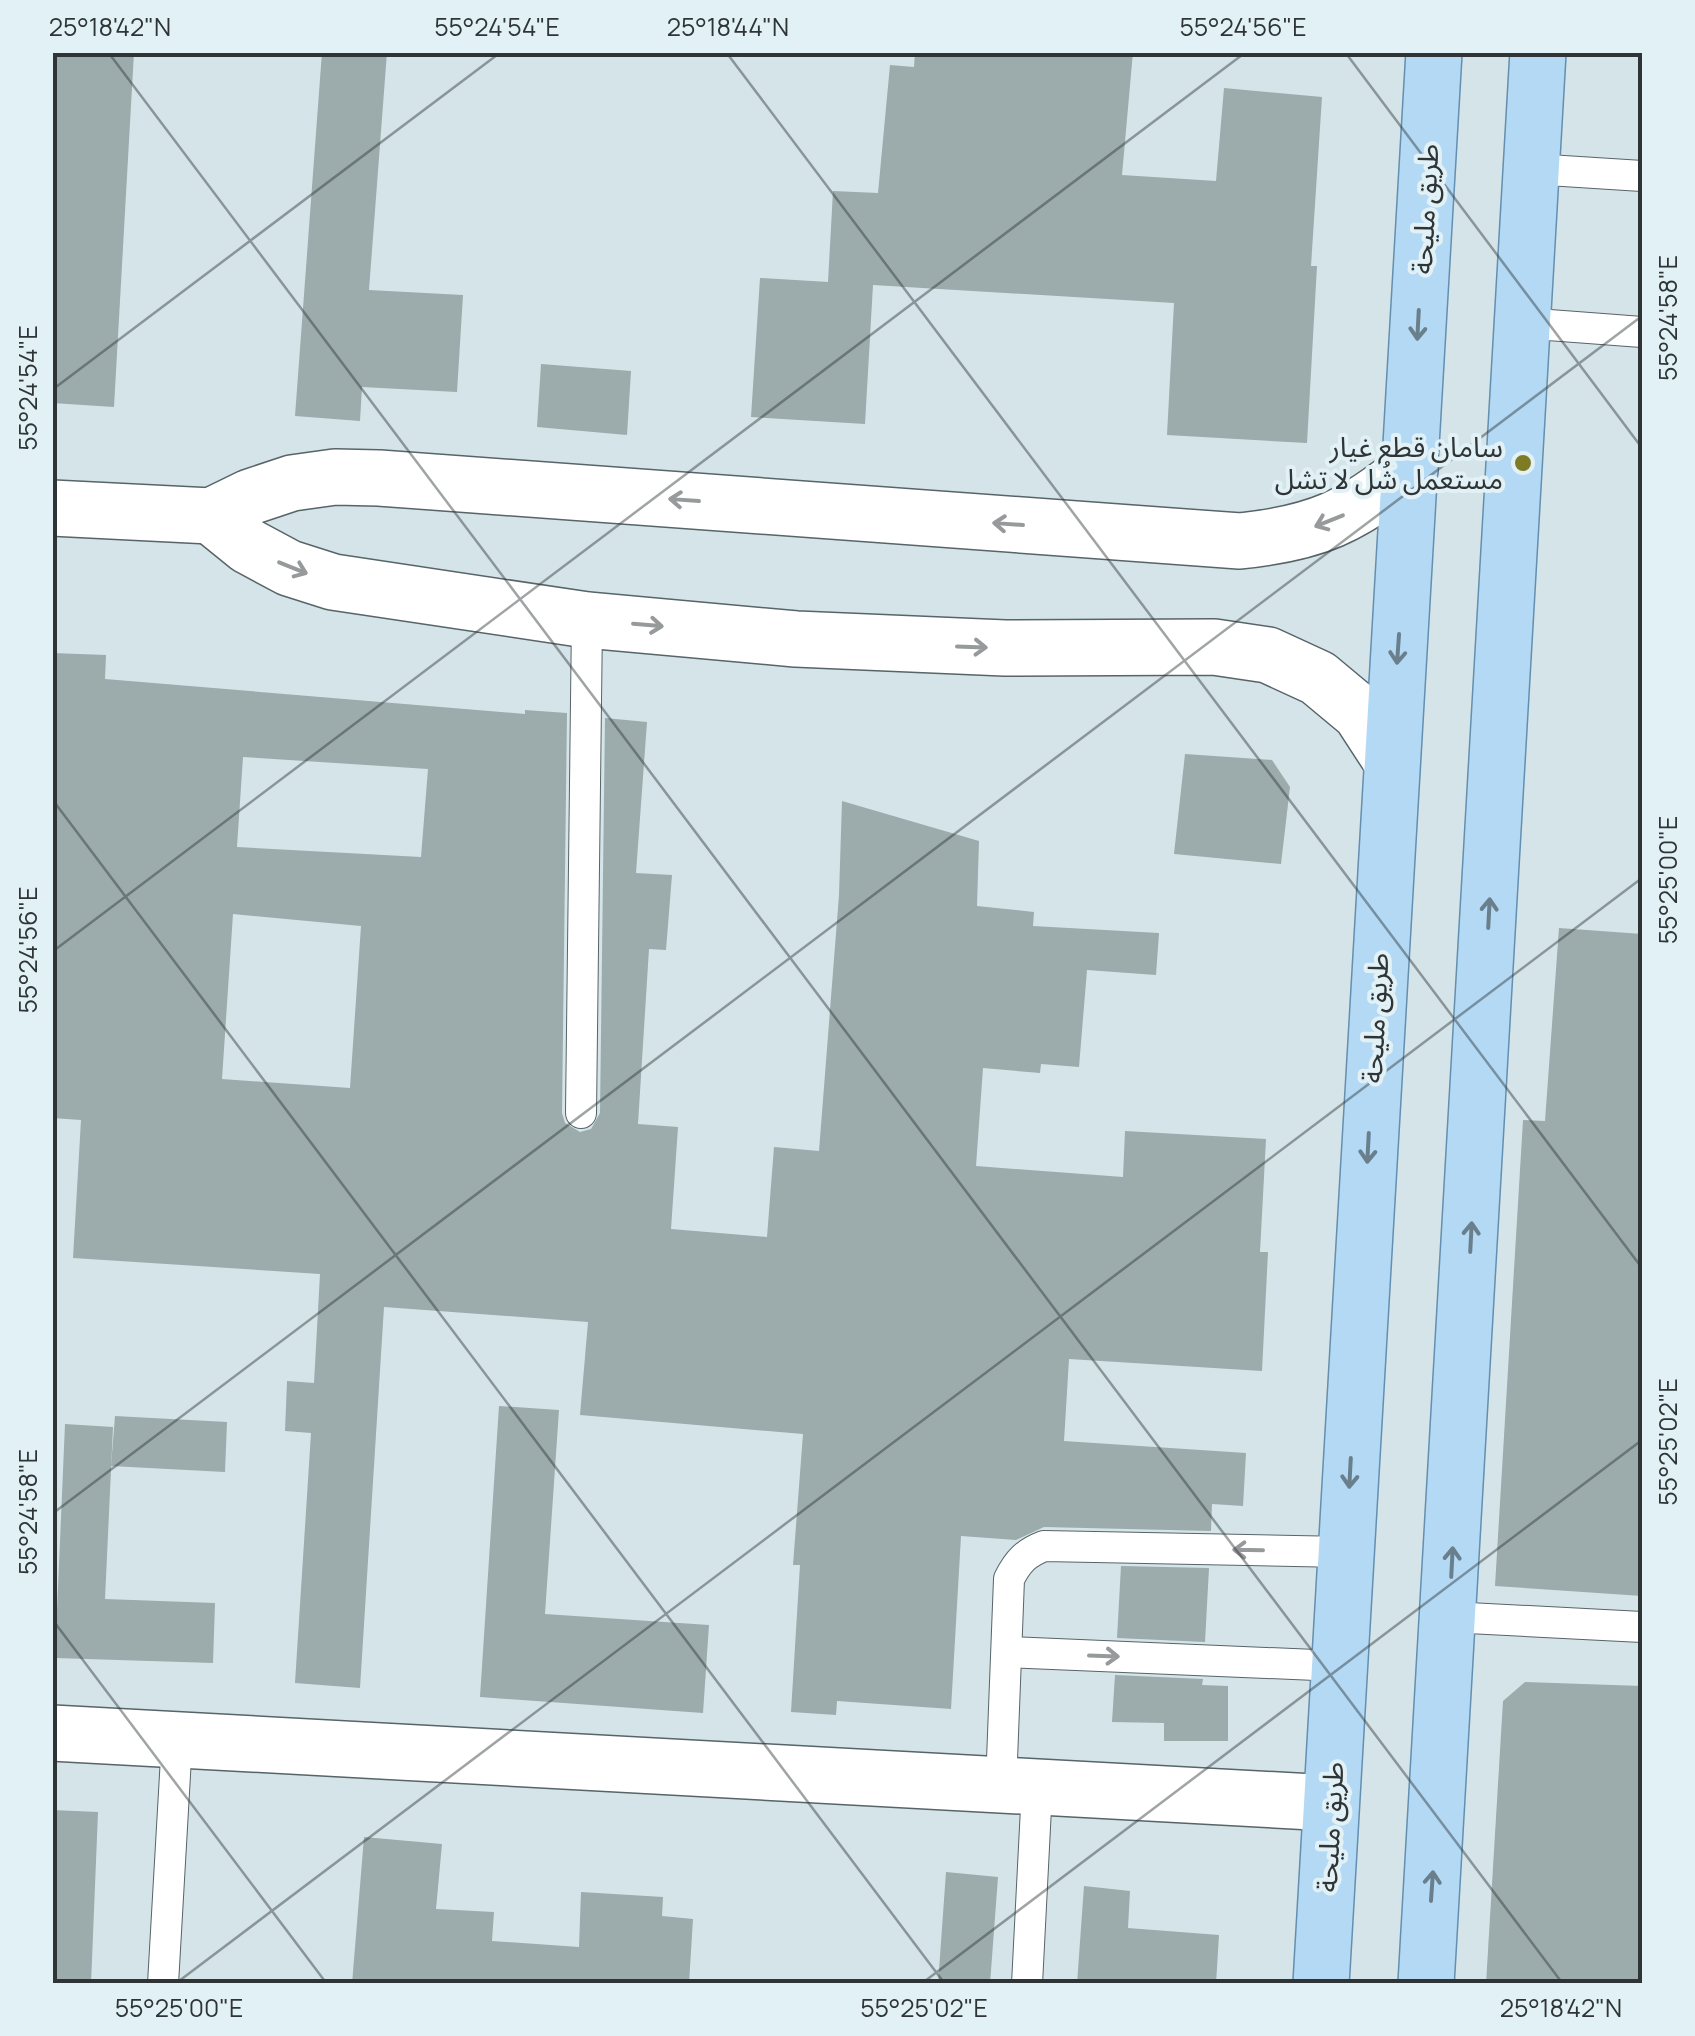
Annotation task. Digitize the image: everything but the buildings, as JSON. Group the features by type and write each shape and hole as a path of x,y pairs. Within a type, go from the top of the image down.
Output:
{"main road":[{"name":"طريق مليحة","path":"1321,1984 1434,52"},
{"path":"1426,1984 1538,52"}],"street":[{"path":"52,508 211,516 250,496 292,483 335,477 1240,541 1287,536 1331,522 1371,501 1410,468"},
{"path":"211,516 248,546 289,568 333,582 587,620 796,640 1004,648 1214,647 1268,655 1318,678 1360,713 1390,759"},
{"path":"52,1733 1331,1804"}],"lane":[{"path":"1532,169 1642,176"},
{"path":"1522,324 1642,332"},
{"path":"580,1113 587,620"},
{"path":"1026,1984 1019,1787 1006,1652 1010,1579 1017,1563 1044,1546 1346,1552"},
{"path":"1449,1618 1642,1627"},
{"path":"1006,1652 1339,1666"},
{"path":"163,1984 177,1740"}],"place":[{"name":"سامان قطع غيار مستعمل شُل لا تشل","path":"1523,463"}]}
